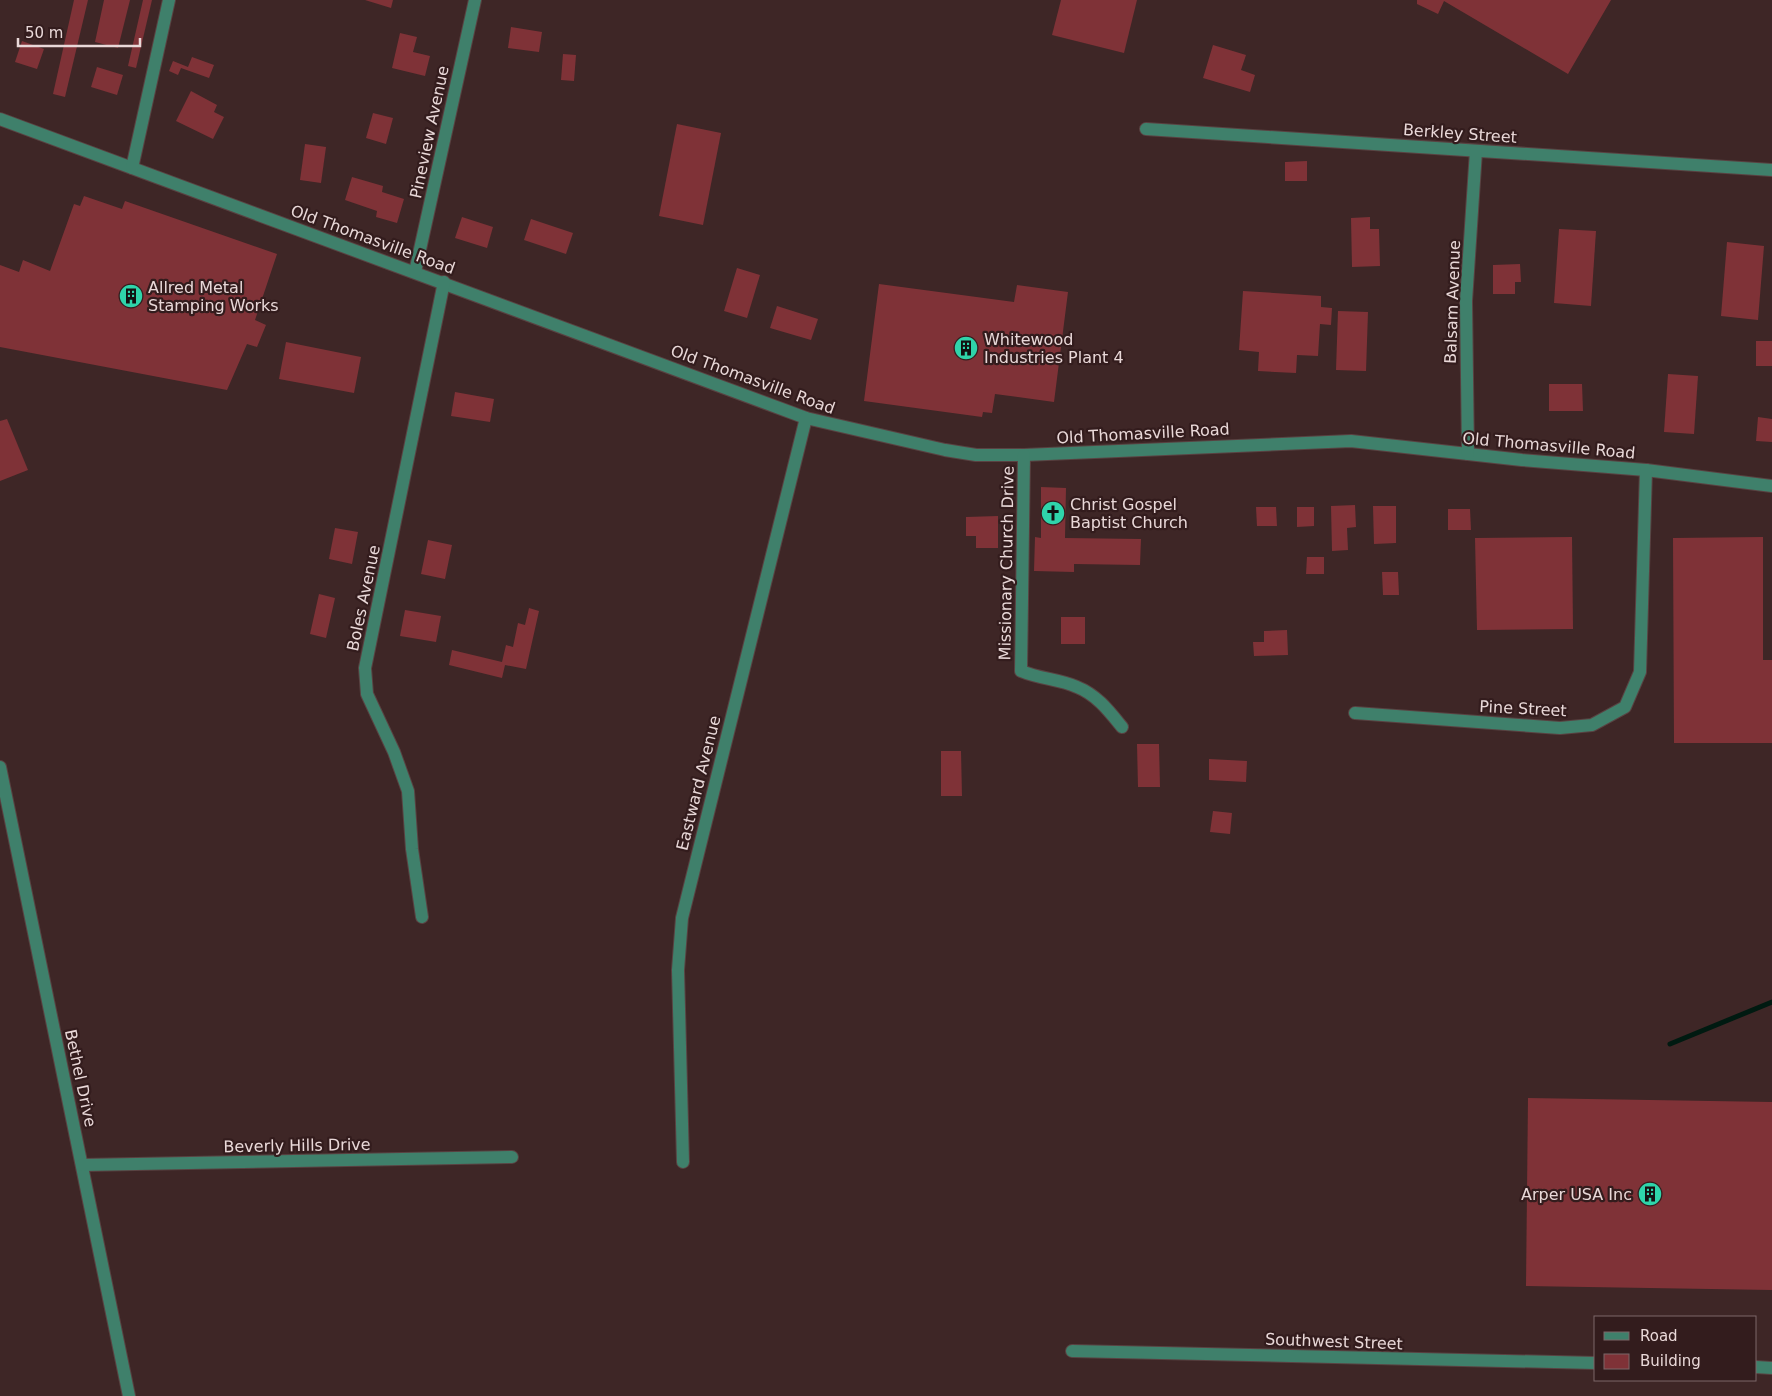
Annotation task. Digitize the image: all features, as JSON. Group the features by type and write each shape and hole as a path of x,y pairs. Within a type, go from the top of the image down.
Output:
{"street":[{"path":"132,168 169,0"},
{"name":"Pineview Avenue","path":"415,272 475,0"},
{"name":"Old Thomasville Road","path":"0,119 444,282 806,418 945,450 976,454 1024,455 1351,441 1646,470 1772,486"},
{"name":"Berkley Street","path":"1146,129 1772,170"},
{"name":"Balsam Avenue","path":"1468,454 1466,301 1476,150"},
{"name":"Boles Avenue","path":"422,917 412,849 408,791 394,752 367,694 365,668 444,282"},
{"name":"Eastward Avenue","path":"683,1162 678,970 682,918 806,418"},
{"name":"Missionary Church Drive","path":"1024,455 1021,671 1040,679 1077,687 1105,705 1122,727"},
{"name":"Pine Street","path":"1355,713 1560,728 1592,725 1625,707 1640,672 1646,470"},
{"name":"Bethel Drive","path":"0,767 129,1396"},
{"name":"Beverly Hills Drive","path":"82,1165 512,1157"},
{"name":"Southwest Street","path":"1072,1351 1594,1363"},
{"path":"1757,1367 1772,1368"}],"building":[{"path":"74,0 88,0 65,97 53,94"},
{"path":"104,0 130,0 118,48 95,42"},
{"path":"143,0 152,0 136,68 128,66"},
{"path":"365,0 393,0 391,8"},
{"path":"1061,0 1137,0 1124,53 1052,35"},
{"path":"1417,0 1611,0 1568,74 1444,1 1438,14 1417,4"},
{"path":"511,27 542,32 539,52 508,48"},
{"path":"400,33 417,37 413,52 430,56 425,76 392,68"},
{"path":"22,41 44,49 37,69 15,62"},
{"path":"1213,45 1246,55 1241,70 1255,75 1250,92 1203,78"},
{"path":"563,54 576,55 574,81 561,80"},
{"path":"192,57 214,65 209,78 181,68 178,75 169,71 173,61 188,67"},
{"path":"97,67 123,75 117,95 91,87"},
{"path":"191,91 217,105 214,112 224,117 213,139 176,121"},
{"path":"373,113 393,118 386,144 366,138"},
{"path":"677,124 721,133 703,225 659,216"},
{"path":"305,144 326,147 321,183 300,180"},
{"path":"1307,161 1307,181 1285,181 1285,162"},
{"path":"352,177 383,186 382,192 404,199 397,223 376,217 377,211 345,200"},
{"name":"Allred Metal Stamping Works","path":"84,196 122,209 125,201 277,254 255,320 266,325 257,347 247,344 227,390 0,347 0,265 19,272 23,260 50,271 74,204 80,206"},
{"path":"462,217 493,227 487,248 455,238"},
{"path":"1370,217 1370,229 1379,229 1380,266 1352,267 1351,218"},
{"path":"531,219 573,233 566,254 524,240"},
{"path":"1559,229 1596,231 1591,306 1554,303"},
{"path":"1727,242 1764,246 1758,320 1721,316"},
{"path":"1520,264 1521,282 1515,282 1515,294 1493,294 1493,265"},
{"path":"737,268 760,275 747,318 724,311"},
{"name":"Whitewood Industries Plant 4","path":"879,284 1014,302 1017,285 1068,292 1054,402 995,394 992,413 983,412 982,417 864,401"},
{"path":"1243,291 1321,296 1321,307 1332,308 1331,325 1320,324 1318,356 1297,355 1296,373 1258,371 1259,352 1239,350"},
{"path":"777,306 818,319 811,340 770,328"},
{"path":"1338,311 1368,312 1366,371 1336,370"},
{"path":"1756,341 1772,341 1772,366 1756,366"},
{"path":"286,342 361,357 354,393 279,379"},
{"path":"1668,374 1698,376 1694,434 1664,432"},
{"path":"1549,384 1582,384 1583,411 1549,411"},
{"path":"455,392 494,399 490,422 451,416"},
{"path":"1758,417 1772,419 1772,442 1756,441"},
{"path":"7,419 28,470 0,481 0,421"},
{"name":"Christ Gospel Baptist Church","path":"1041,487 1066,488 1065,538 1141,539 1140,565 1074,564 1074,572 1034,571 1035,537 1041,538"},
{"path":"1355,505 1356,527 1347,528 1348,550 1332,551 1331,506"},
{"path":"1373,506 1396,506 1396,543 1374,544"},
{"path":"1256,507 1276,507 1277,526 1257,526"},
{"path":"1297,507 1314,507 1314,526 1297,527"},
{"path":"1448,509 1470,509 1471,530 1448,530"},
{"path":"998,516 998,548 976,548 976,536 966,536 966,517"},
{"path":"335,528 358,532 352,564 329,559"},
{"path":"1572,537 1573,629 1477,630 1475,538"},
{"path":"1763,537 1763,660 1772,660 1772,743 1674,743 1673,538"},
{"path":"428,540 452,545 445,579 421,574"},
{"path":"1307,557 1324,557 1324,574 1306,574"},
{"path":"1382,572 1398,572 1399,595 1383,595"},
{"path":"319,594 335,598 326,638 310,634"},
{"path":"529,608 539,611 526,669 505,665 502,678 449,665 452,650 502,662 506,645 513,647 518,623 525,625"},
{"path":"405,610 441,616 436,642 400,636"},
{"path":"1061,617 1085,617 1085,644 1061,644"},
{"path":"1287,630 1288,655 1254,656 1253,642 1264,642 1264,631"},
{"path":"1137,744 1159,744 1160,787 1138,787"},
{"path":"941,751 961,751 962,796 941,796"},
{"path":"1209,759 1247,761 1246,782 1209,780"},
{"path":"1213,811 1232,813 1230,834 1210,832"},
{"name":"Arper USA Inc","path":"1528,1098 1772,1102 1772,1290 1526,1286"}],"waterway":[{"path":"1670,1044 1772,1002"}],"place":[{"name":"Allred Metal Stamping Works","path":"131,296"},
{"name":"Whitewood Industries Plant 4","path":"966,348"},
{"name":"Christ Gospel Baptist Church","path":"1053,513"},
{"name":"Arper USA Inc","path":"1650,1194"}]}
